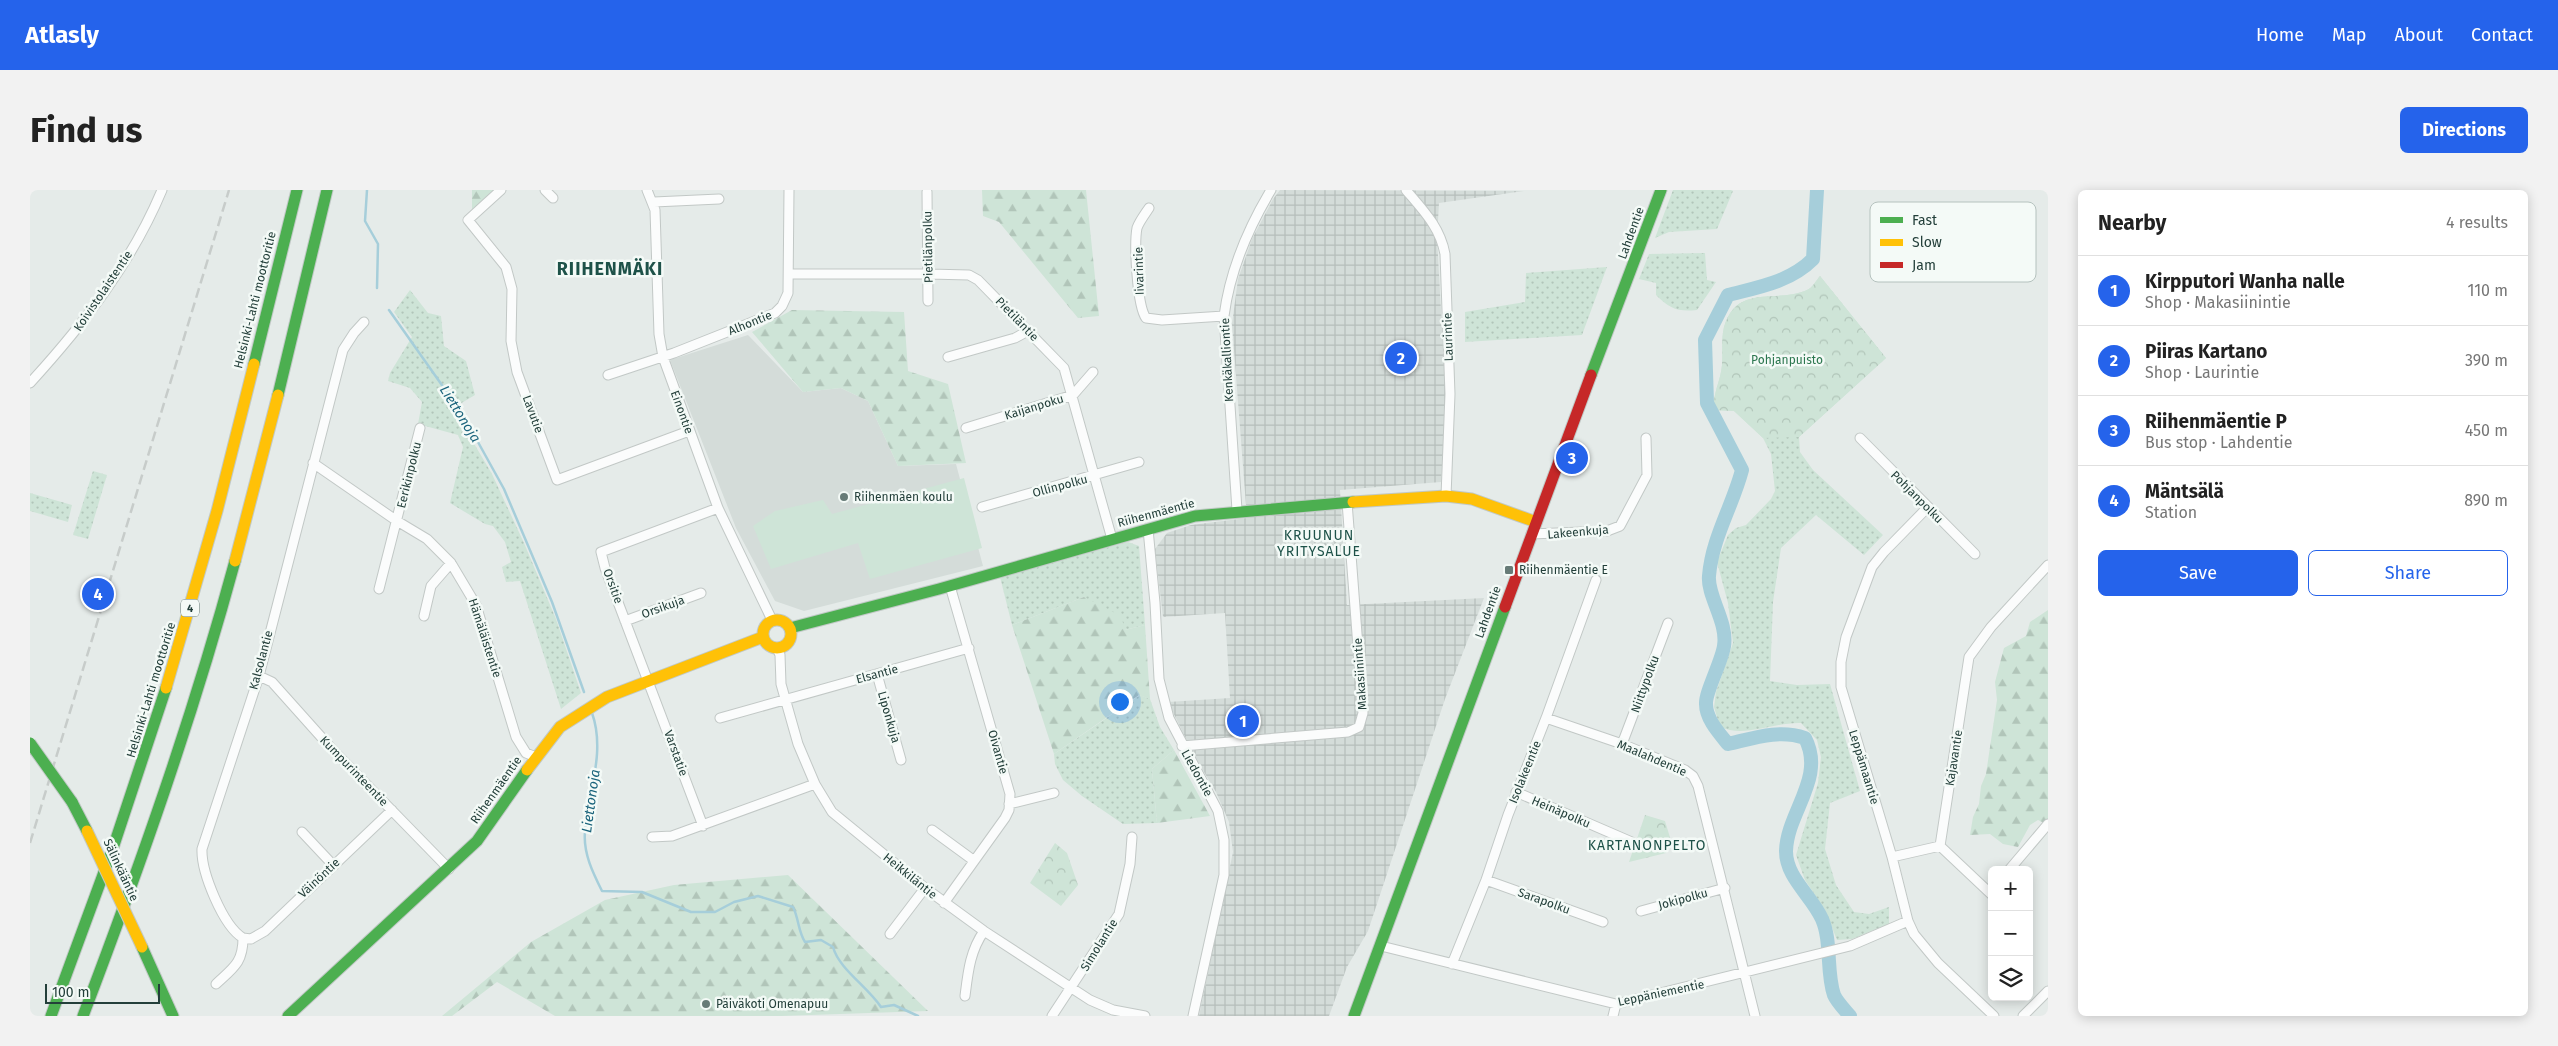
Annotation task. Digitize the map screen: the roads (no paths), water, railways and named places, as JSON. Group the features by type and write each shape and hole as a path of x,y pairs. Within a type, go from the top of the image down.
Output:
{"main road":[{"name":"Helsinki-Lahti moottoritie","path":"52,1016 127,811 181,640 227,473 296,190"},
{"path":"83,1016 159,810 213,639 284,371 327,190"},
{"name":"Lahdentie","path":"1354,1016 1531,534 1661,190"},
{"name":"Riihenmäentie","path":"790,628 950,586 1195,516 1237,510 1446,496 1472,499 1536,522"},
{"path":"772,620 783,621 790,628 789,641 777,648 768,645 763,637 764,629 772,620"},
{"name":"Riihenmäentie","path":"288,1016 449,869 477,841 536,757 560,727 607,697 763,637"},
{"name":"Sälinkääntie","path":"30,743 72,802 173,1016"}],"street":[{"name":"Koivistolaistentie","path":"30,383 70,338 103,294 150,218 162,190"},
{"name":"Lavutie","path":"501,190 468,220 506,267 512,289 511,341 518,372 557,480 689,431"},
{"path":"545,190 552,198"},
{"name":"Einontie","path":"647,190 654,202 659,334 663,357 718,508 772,620"},
{"name":"Alhontie","path":"608,375 663,357 775,313 782,306 788,293 789,190"},
{"name":"Kenkäkalliontie","path":"1237,510 1224,316 1226,294 1236,260 1271,190"},
{"name":"Laurintie","path":"1406,190 1434,224 1442,239 1445,254 1450,394 1446,496"},
{"name":"Pietilänpolku","path":"927,192 928,301"},
{"path":"654,202 719,200"},
{"name":"Iivarintie","path":"1149,208 1137,227 1138,289 1141,312 1146,318 1162,320 1224,316"},
{"name":"Pietiläntie","path":"789,274 969,275 978,280 1064,368 1096,476 1112,539"},
{"name":"Kalsolantie","path":"243,938 228,924 203,868 202,849 258,676 344,350 354,333 364,322"},
{"path":"948,357 1015,338 1028,331"},
{"name":"Kaijanpoku","path":"966,428 1073,395 1093,372"},
{"name":"Eerikinpolku","path":"379,589 420,428"},
{"name":"Lakeenkuja","path":"1531,534 1607,531 1620,526 1647,475 1646,438"},
{"name":"Pohjanpolku","path":"1860,438 1927,508 1975,554"},
{"name":"Ollinpolku","path":"982,507 1096,476 1139,462"},
{"name":"Hämäläistentie","path":"313,463 397,521 427,539 451,563 476,605 516,737 526,753 536,757"},
{"name":"Makasiinintie","path":"1182,746 1348,732 1359,727 1363,714 1347,502"},
{"name":"Orsitie","path":"649,680 602,552 718,508"},
{"name":"Leppämaantie","path":"1927,508 1872,567 1846,637 1841,662 1841,687 1892,858 1908,921 1914,934 1938,963 1994,1016"},
{"name":"Liedontie","path":"1148,529 1155,603 1159,679 1169,718 1182,746 1218,811 1226,858 1193,1016"},
{"path":"424,616 431,586 451,563"},
{"name":"Kajavantie","path":"1940,846 1969,657 1991,627 2048,565"},
{"name":"Isolakeentie","path":"1452,964 1486,880 1516,792 1546,718 1596,580"},
{"name":"Oivantie","path":"950,586 1010,794 1009,804"},
{"name":"Orsikuja","path":"626,621 701,593"},
{"name":"Niittypolku","path":"1622,744 1668,623"},
{"name":"Heikkiläntie","path":"777,648 780,656 781,684 798,744 814,784 832,812 924,888 984,931 1090,1000 1113,1010 1145,1016"},
{"name":"Elsantie","path":"720,718 785,698 969,648"},
{"name":"Liponkuja","path":"877,674 902,760"},
{"name":"Kumpurinteentie","path":"258,676 272,682 449,869"},
{"name":"Varstatie","path":"649,680 703,826"},
{"name":"Maalahdentie","path":"1546,718 1622,744 1686,770 1693,776 1698,786 1725,888 1755,1016"},
{"path":"652,837 672,836 703,826 814,784"},
{"name":"Heinäpolku","path":"1516,792 1634,843"},
{"path":"944,903 973,860 1005,818 1009,804 1054,793"},
{"name":"Väinöntie","path":"243,938 251,940 266,930 392,810"},
{"path":"2012,866 2048,824"},
{"path":"932,830 973,860"},
{"path":"302,832 333,865"},
{"name":"Simolantie","path":"1052,1016 1119,914 1130,864 1132,838"},
{"path":"1892,858 1940,846 1988,889"},
{"name":"Sarapolku","path":"1486,880 1602,922"},
{"path":"890,934 924,888"},
{"name":"Jokipolku","path":"1640,911 1725,888"},
{"name":"Leppäniementie","path":"1381,946 1616,1004 1744,974 1850,946 1908,921"},
{"path":"965,996 970,960 976,942 984,931"},
{"path":"216,984 240,959 243,953 243,938"},
{"path":"2023,1016 2048,991"},
{"path":"1613,1016 1616,1004"}],"waterway":[{"name":"Liettonoja","path":"367,190 365,221 378,244 377,288"},
{"path":"1817,190 1813,259 1804,267 1774,283 1728,295 1705,340 1707,403 1742,470 1718,535 1711,562 1709,584 1723,628 1724,646 1708,692 1706,704 1708,715 1728,744 1776,734 1795,735 1805,738 1810,753 1811,767 1804,795 1788,837 1787,861 1790,870 1822,919 1827,937 1830,977 1834,995 1850,1016"},
{"name":"Liettonoja","path":"389,310 463,415 504,489 552,602 584,692"},
{"name":"Liettonoja","path":"592,713 596,728 597,758 585,840 589,863 602,891 642,892 691,912 715,912 734,902 758,896 793,907 805,942 821,940 833,947 841,963 881,1007 894,1005 918,1016"}],"railway":[{"path":"30,843 229,190"}],"place":[{"name":"Piiras Kartano","path":"1401,358"},
{"name":"Riihenmäentie P","path":"1572,458"},
{"name":"Riihenmäen koulu","path":"844,497"},
{"name":"Riihenmäentie E","path":"1509,570"},
{"name":"Mäntsälä","path":"98,594"},
{"name":"Kirpputori Wanha nalle","path":"1243,721"},
{"name":"Päiväkoti Omenapuu","path":"706,1004"}],"district":[{"name":"RIIHENMÄKI","path":"610,269"},
{"name":"KRUUNUN YRITYSALUE","path":"1319,544"},
{"name":"KARTANONPELTO","path":"1647,845"}],"park label":[{"name":"Pohjanpuisto","path":"1787,360"}]}
